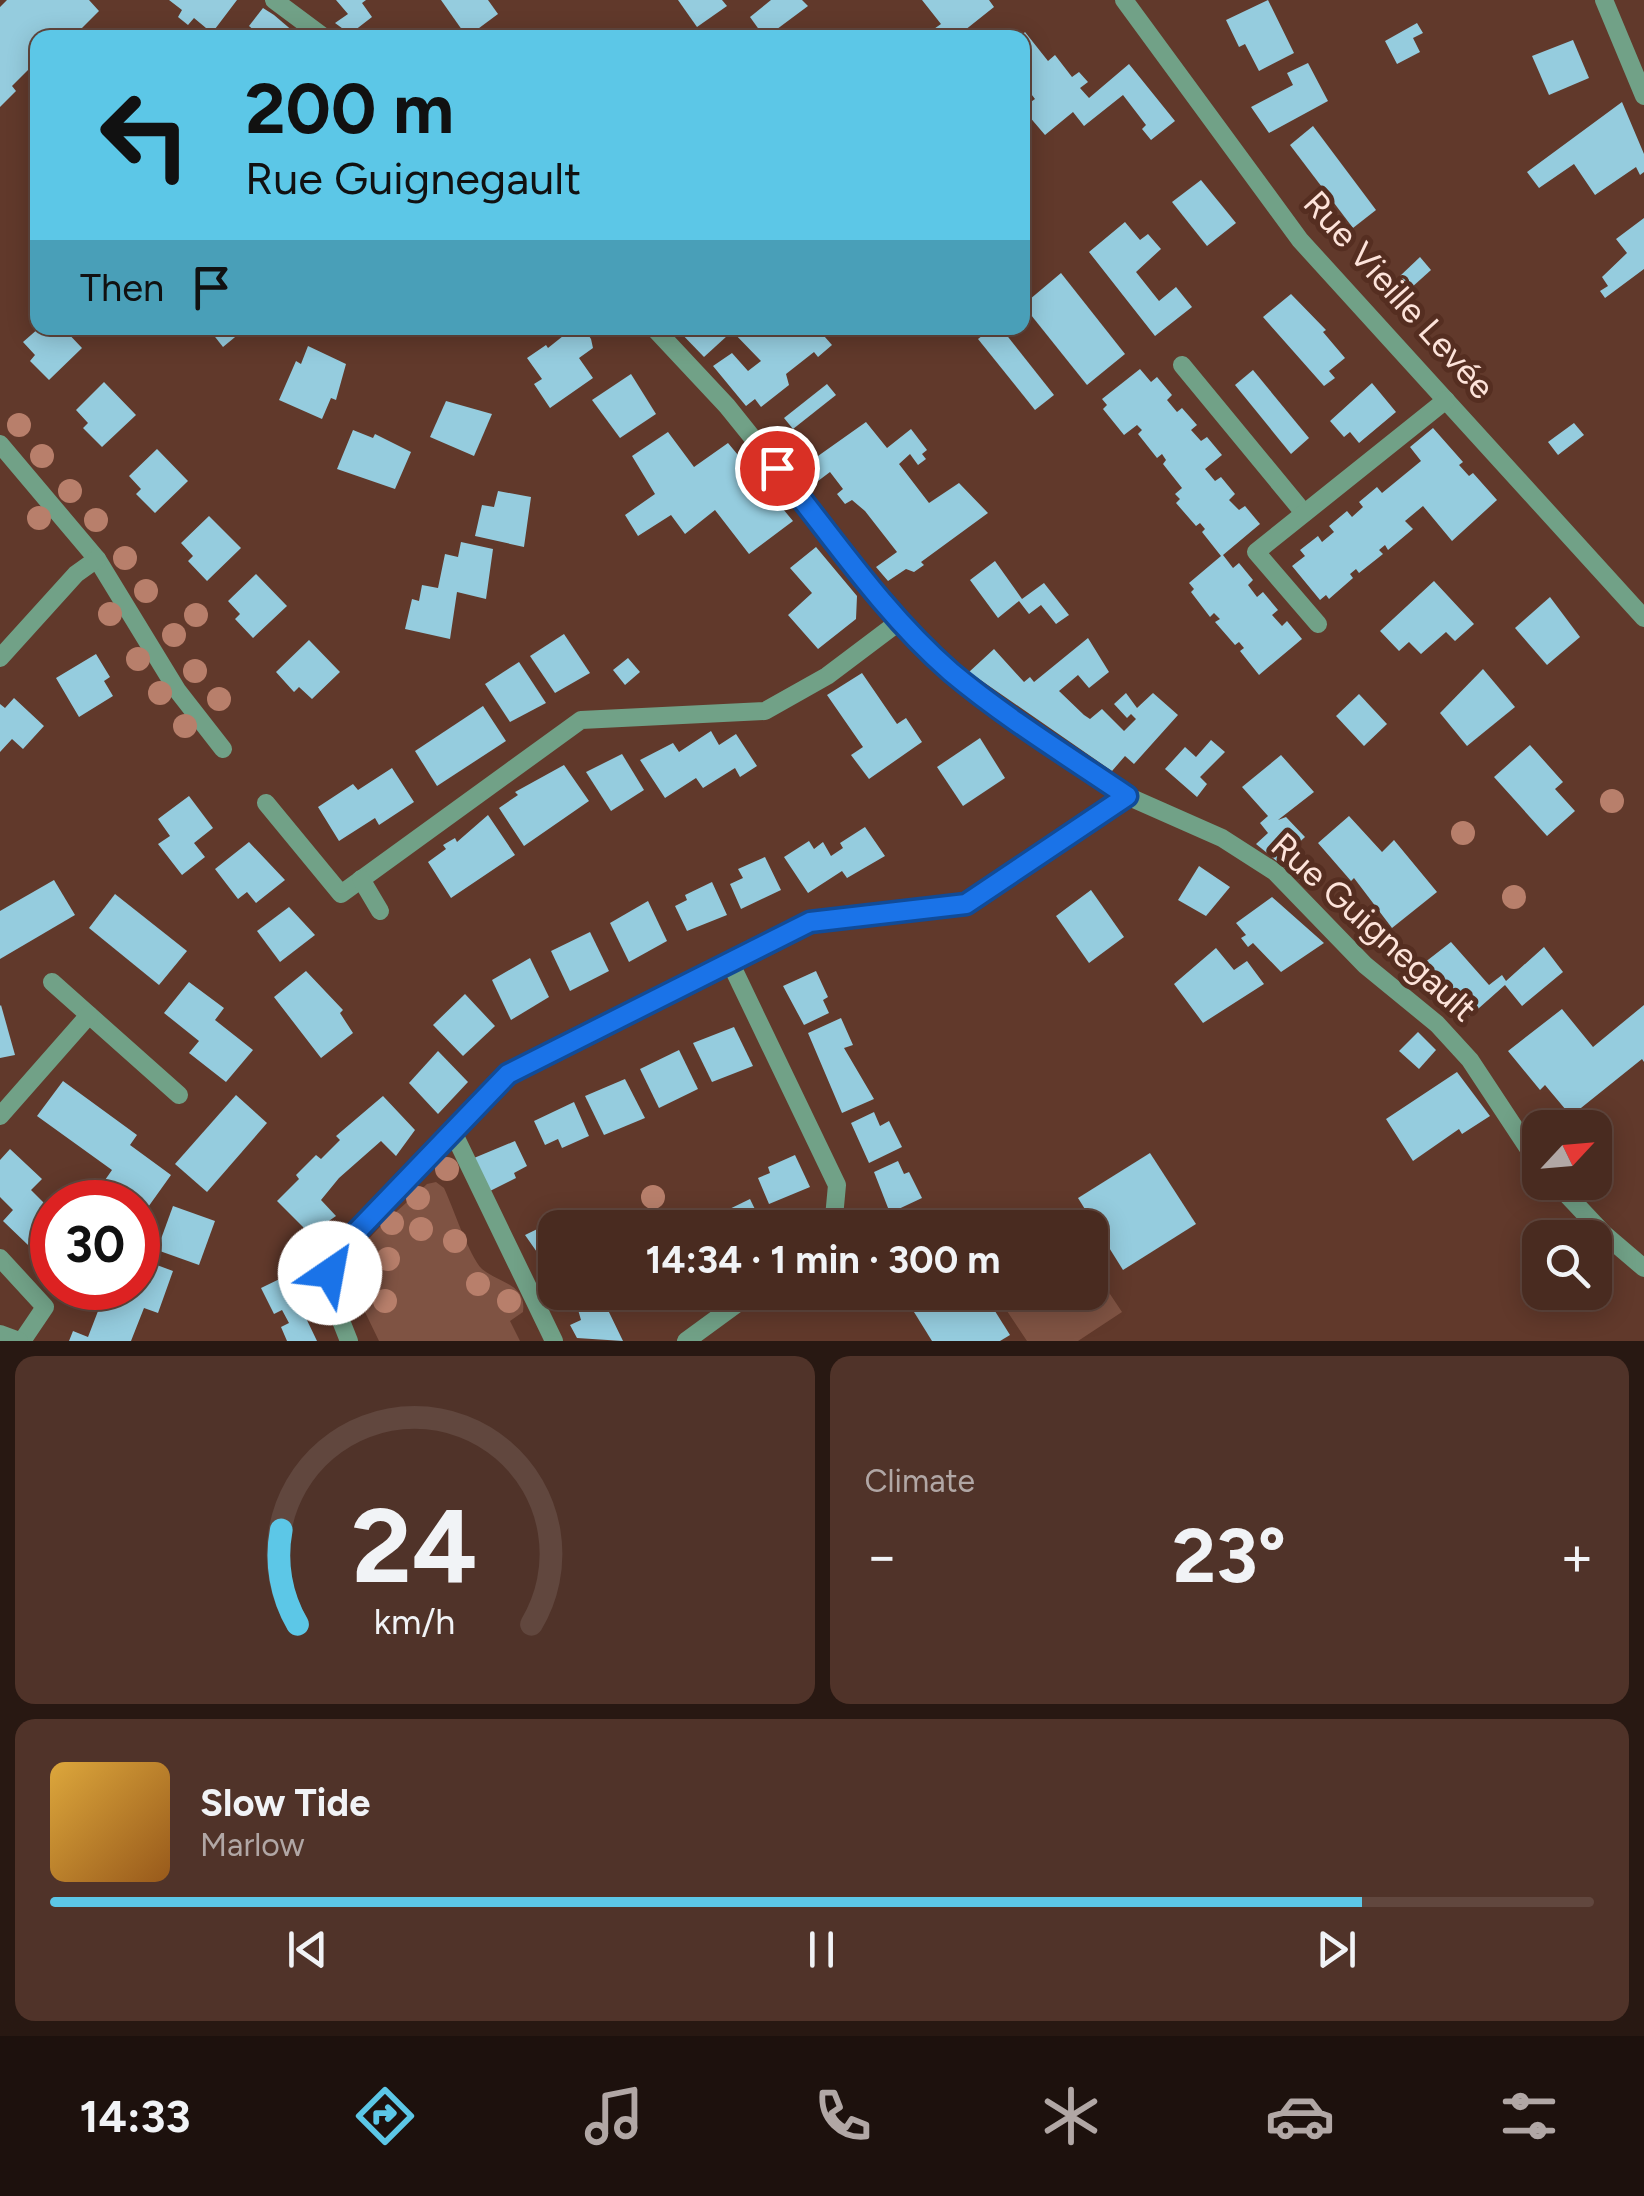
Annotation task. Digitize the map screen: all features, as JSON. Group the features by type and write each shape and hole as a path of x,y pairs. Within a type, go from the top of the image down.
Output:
{"street":[{"path":"274,0 314,30"},
{"name":"Rue Vieille Levée","path":"1124,0 1300,240 1644,618"},
{"path":"1604,0 1644,96"},
{"name":"Rue Guignegault","path":"661,335 728,406 900,621 949,670 1003,712 1127,796 1222,838 1275,872 1364,966 1437,1024 1470,1060 1522,1139"},
{"path":"1182,365 1304,513"},
{"path":"1318,624 1256,552 1446,400"},
{"path":"0,444 96,559 177,690 223,750"},
{"path":"0,658 76,574 96,559"},
{"path":"266,803 341,894 581,720 766,712 827,676 900,621"},
{"path":"349,1341 328,1288 334,1259 508,1074 810,922 966,904 1127,796"},
{"path":"361,880 380,911"},
{"path":"730,962 837,1185 835,1210"},
{"path":"52,982 179,1096"},
{"path":"0,1116 89,1014"},
{"path":"453,1132 554,1341"},
{"path":"1571,1200 1602,1234 1644,1268"},
{"path":"0,1258 45,1307 20,1341 0,1334"},
{"path":"686,1341 728,1310"}],"shaded area":[{"path":"436,1182 444,1188 477,1263 521,1295 523,1312 510,1321 520,1341 379,1341 363,1308 356,1308 347,1292 347,1275 367,1241 427,1184"},
{"path":"1108,1291 1122,1312 1078,1341 1027,1341 1006,1310 1108,1310"}],"building":[{"path":"7,0 89,0 99,11 80,30 30,30 30,68 12,86 16,91 0,107 0,7"},
{"path":"169,0 237,0 214,30 194,18 188,25 178,17 182,10"},
{"path":"336,0 366,0 362,3 372,17 355,30 345,30 335,23 348,14"},
{"path":"441,0 488,0 498,14 476,30 462,30"},
{"path":"678,0 722,0 727,6 697,27"},
{"path":"771,0 802,0 808,6 776,30 759,30 750,17"},
{"path":"922,0 989,0 994,7 965,30 932,30 941,24"},
{"path":"1268,0 1294,53 1259,71 1245,44 1239,47 1226,20"},
{"path":"263,8 292,30 254,30 249,26"},
{"path":"1417,23 1423,33 1413,38 1420,52 1397,64 1385,41"},
{"path":"1030,38 1048,61 1055,55 1072,77 1079,72 1088,82 1080,88 1089,98 1129,64 1175,121 1151,140 1142,129 1146,125 1123,95 1084,126 1073,112 1045,135 1030,117 1030,102 1035,99 1030,92"},
{"path":"1573,40 1589,78 1549,95 1532,56"},
{"path":"1308,63 1328,101 1269,133 1251,107 1293,85 1287,73"},
{"path":"1622,102 1644,154 1644,172 1640,175 1636,167 1595,195 1574,164 1539,188 1527,172"},
{"path":"1313,126 1376,210 1353,228 1290,145"},
{"path":"1201,180 1236,223 1207,246 1172,202"},
{"path":"1644,218 1644,269 1605,298 1600,291 1608,286 1602,277 1627,253 1616,239"},
{"path":"1125,222 1140,240 1148,234 1161,249 1136,272 1159,301 1176,287 1192,307 1155,336 1089,252"},
{"path":"1420,257 1431,270 1411,288 1400,276"},
{"path":"1061,273 1125,354 1087,385 1030,314 1030,299"},
{"path":"1291,294 1326,330 1323,332 1345,358 1329,371 1335,378 1324,386 1263,317"},
{"path":"31,335 70,335 82,348 49,380 30,361 35,355 23,342"},
{"path":"214,335 238,335 223,347"},
{"path":"564,335 588,335 593,348 579,358 593,378 550,408 534,384 542,379 527,358 546,345 548,348"},
{"path":"683,335 726,335 727,336 704,357"},
{"path":"736,335 823,335 832,345 818,357 814,352 786,374 789,385 761,407 755,399 746,406 713,366 732,353 748,371 761,361"},
{"path":"983,335 1007,335 1054,395 1035,410 978,339"},
{"path":"308,346 346,364 336,400 331,398 322,419 279,400 296,361 301,364"},
{"path":"1140,369 1151,382 1157,377 1172,395 1167,400 1177,412 1182,408 1197,425 1191,430 1201,441 1207,437 1222,455 1205,469 1215,481 1221,477 1235,494 1229,500 1239,510 1245,506 1260,524 1223,555 1233,568 1239,563 1253,580 1248,585 1257,597 1263,592 1278,610 1272,615 1282,626 1287,621 1302,639 1259,675 1240,651 1244,648 1239,642 1235,645 1215,622 1220,619 1214,613 1210,617 1191,592 1194,589 1189,583 1221,556 1202,532 1205,529 1200,523 1196,526 1176,503 1180,499 1175,494 1182,488 1163,464 1166,460 1162,454 1157,458 1138,434 1142,430 1137,425 1124,435 1103,409 1107,405 1102,399"},
{"path":"1253,370 1309,438 1291,454 1235,385"},
{"path":"631,374 656,414 620,438 592,400"},
{"path":"104,382 136,415 102,447 83,428 88,423 76,410"},
{"path":"1372,383 1396,412 1359,443 1350,432 1344,437 1330,421"},
{"path":"827,384 836,395 793,429 784,418"},
{"path":"446,401 492,414 474,456 430,437"},
{"path":"866,422 887,448 911,429 927,450 922,454 926,459 918,465 910,454 899,464 929,503 959,483 988,513 921,562 924,565 914,572 906,569 888,581 876,567 897,552 865,511 852,500 845,504 837,494 843,489 830,472 806,490 794,473"},
{"path":"1574,423 1584,435 1558,455 1548,442"},
{"path":"1433,428 1463,462 1459,465 1469,476 1473,473 1497,500 1452,541 1423,506 1405,521 1413,529 1388,550 1385,545 1379,550 1383,554 1359,573 1356,569 1350,574 1353,578 1329,599 1326,595 1320,600 1292,566 1305,556 1300,550 1318,536 1322,542 1334,532 1329,526 1347,511 1352,517 1363,507 1359,502 1377,487 1382,493 1421,461 1410,447"},
{"path":"353,430 373,438 375,434 411,452 395,489 337,469"},
{"path":"668,432 694,467 728,443 793,521 749,554 715,510 685,534 671,515 638,536 625,515 655,494 632,456"},
{"path":"157,449 188,481 155,513 136,494 141,489 129,476"},
{"path":"498,491 531,497 524,547 475,536 482,505 494,507"},
{"path":"209,516 241,548 207,581 188,561 193,556 181,543"},
{"path":"461,542 493,549 486,599 457,592 450,639 405,629 412,599 419,601 422,585 438,588 445,554 458,557"},
{"path":"816,547 857,596 856,619 818,649 788,615 812,593 790,568"},
{"path":"995,561 1022,599 1044,583 1069,615 1056,624 1041,605 1029,614 1019,601 998,618 970,580"},
{"path":"256,574 287,606 253,638 235,619 240,614 228,601"},
{"path":"1434,581 1474,624 1455,641 1446,632 1421,654 1409,642 1399,651 1380,631"},
{"path":"1550,597 1580,637 1547,665 1515,628"},
{"path":"564,634 590,673 555,693 530,656"},
{"path":"1088,638 1109,672 1089,688 1078,675 1059,691 1084,715 1090,719 1102,709 1124,731 1136,719 1131,714 1127,718 1114,704 1126,693 1137,708 1153,693 1178,715 1134,764 1125,756 1112,771 969,672 994,649 1024,682 1030,677 1034,682"},
{"path":"309,640 340,672 312,699 299,687 294,692 276,672"},
{"path":"96,654 110,677 104,681 113,696 79,717 56,678"},
{"path":"628,658 640,672 625,685 613,670"},
{"path":"519,662 546,703 510,722 485,684"},
{"path":"1483,669 1515,707 1467,746 1440,713"},
{"path":"862,673 897,724 906,718 922,742 869,779 851,755 863,747 827,695"},
{"path":"1359,694 1387,724 1364,746 1336,716"},
{"path":"14,698 44,726 23,749 12,739 0,752 0,704 5,708"},
{"path":"483,706 506,741 437,786 415,751"},
{"path":"711,731 719,745 736,734 757,766 740,777 735,768 703,788 696,778 665,798 640,760 673,743 679,752"},
{"path":"980,738 1005,778 963,806 937,767"},
{"path":"1211,740 1225,752 1200,777 1207,784 1197,797 1165,769 1185,747 1196,757"},
{"path":"1530,745 1563,782 1555,789 1575,811 1547,836 1494,777"},
{"path":"622,754 644,790 611,811 586,772"},
{"path":"1281,755 1314,792 1278,820 1286,817 1305,837 1292,849 1316,874 1306,885 1256,844 1268,833 1260,823 1268,816 1242,787"},
{"path":"564,765 589,801 524,846 499,808 518,795 515,792"},
{"path":"392,768 414,802 379,825 375,818 339,841 318,807 353,784 358,790"},
{"path":"189,796 213,828 194,843 205,857 182,875 158,844 170,836 158,819"},
{"path":"488,815 515,855 451,898 428,862 446,849 443,845 455,838 457,842"},
{"path":"1349,816 1382,852 1394,840 1437,892 1392,928 1354,878 1351,881 1318,843"},
{"path":"865,827 885,856 847,878 842,871 808,893 784,857 809,841 814,849 823,842 831,856 843,848 840,843"},
{"path":"249,842 285,880 256,903 247,892 238,899 215,869"},
{"path":"765,857 781,890 741,909 730,884 743,878 738,869"},
{"path":"1199,866 1230,887 1206,916 1178,900"},
{"path":"54,880 75,915 0,959 0,911"},
{"path":"712,882 727,915 687,931 675,906 687,900 685,895"},
{"path":"1091,890 1124,937 1089,963 1056,916"},
{"path":"115,894 187,951 159,985 89,928"},
{"path":"1272,897 1324,943 1281,972 1253,943 1248,947 1241,938 1246,935 1236,923"},
{"path":"648,901 667,941 629,962 610,923"},
{"path":"289,907 315,935 280,962 257,931"},
{"path":"590,932 609,971 570,991 551,951"},
{"path":"1451,942 1489,985 1502,975 1506,981 1544,947 1563,972 1522,1006 1505,985 1470,1016 1452,995 1447,999 1440,991 1445,986 1424,963"},
{"path":"1216,948 1234,970 1247,961 1264,984 1203,1023 1174,984"},
{"path":"530,958 549,997 511,1020 492,980"},
{"path":"306,971 343,1010 340,1013 353,1033 321,1058 274,997"},
{"path":"816,971 828,997 823,1000 829,1013 804,1025 783,986"},
{"path":"189,982 224,1008 215,1020 253,1050 226,1082 189,1053 199,1041 164,1013"},
{"path":"465,994 495,1026 463,1056 433,1025"},
{"path":"1644,1005 1644,1062 1642,1059 1578,1110 1566,1110 1545,1085 1540,1090 1508,1051 1562,1009 1593,1047"},
{"path":"0,1006 15,1055 0,1058"},
{"path":"841,1018 853,1045 844,1048 874,1099 842,1113 808,1033"},
{"path":"734,1027 753,1066 712,1082 693,1043"},
{"path":"1418,1032 1436,1050 1419,1069 1399,1051"},
{"path":"679,1050 698,1089 659,1108 640,1069"},
{"path":"438,1051 468,1082 438,1114 409,1083"},
{"path":"1457,1072 1490,1116 1462,1134 1459,1129 1413,1161 1386,1119"},
{"path":"625,1079 645,1118 604,1135 585,1096"},
{"path":"63,1081 137,1135 130,1145 171,1175 160,1190 160,1180 105,1180 112,1170 37,1116"},
{"path":"236,1095 267,1123 207,1192 175,1164"},
{"path":"383,1096 415,1130 396,1156 381,1141 339,1178 321,1200 336,1216 310,1234 277,1201 316,1155 321,1159 340,1140 336,1136"},
{"path":"574,1102 589,1136 562,1148 558,1139 545,1145 534,1121"},
{"path":"874,1112 880,1126 889,1121 902,1147 869,1163 851,1123"},
{"path":"515,1141 527,1166 514,1173 516,1178 490,1191 474,1158"},
{"path":"10,1149 42,1179 30,1180 30,1247 3,1221 13,1210 0,1197 0,1160"},
{"path":"1150,1153 1196,1224 1123,1270 1108,1246 1108,1210 1086,1210 1078,1198"},
{"path":"795,1155 810,1187 769,1204 758,1178 770,1173 768,1167"},
{"path":"898,1161 904,1174 909,1172 922,1198 889,1210 874,1172"},
{"path":"750,1199 755,1210 727,1210"},
{"path":"173,1206 215,1221 199,1265 160,1251"},
{"path":"538,1229 538,1254 525,1235"},
{"path":"160,1266 173,1271 160,1307"},
{"path":"294,1272 313,1312 305,1316 317,1341 287,1341 281,1327 289,1323 282,1310 274,1314 261,1288"},
{"path":"98,1310 143,1310 131,1341 69,1341 73,1331 88,1337"},
{"path":"578,1310 608,1310 623,1341 577,1338 570,1325 581,1320"},
{"path":"994,1310 1010,1335 1000,1341 932,1341 914,1312"}],"route":[{"path":"330,1273 342,1247 508,1074 810,922 966,904 1127,796 1003,712 949,670 900,621 777,468"}]}
